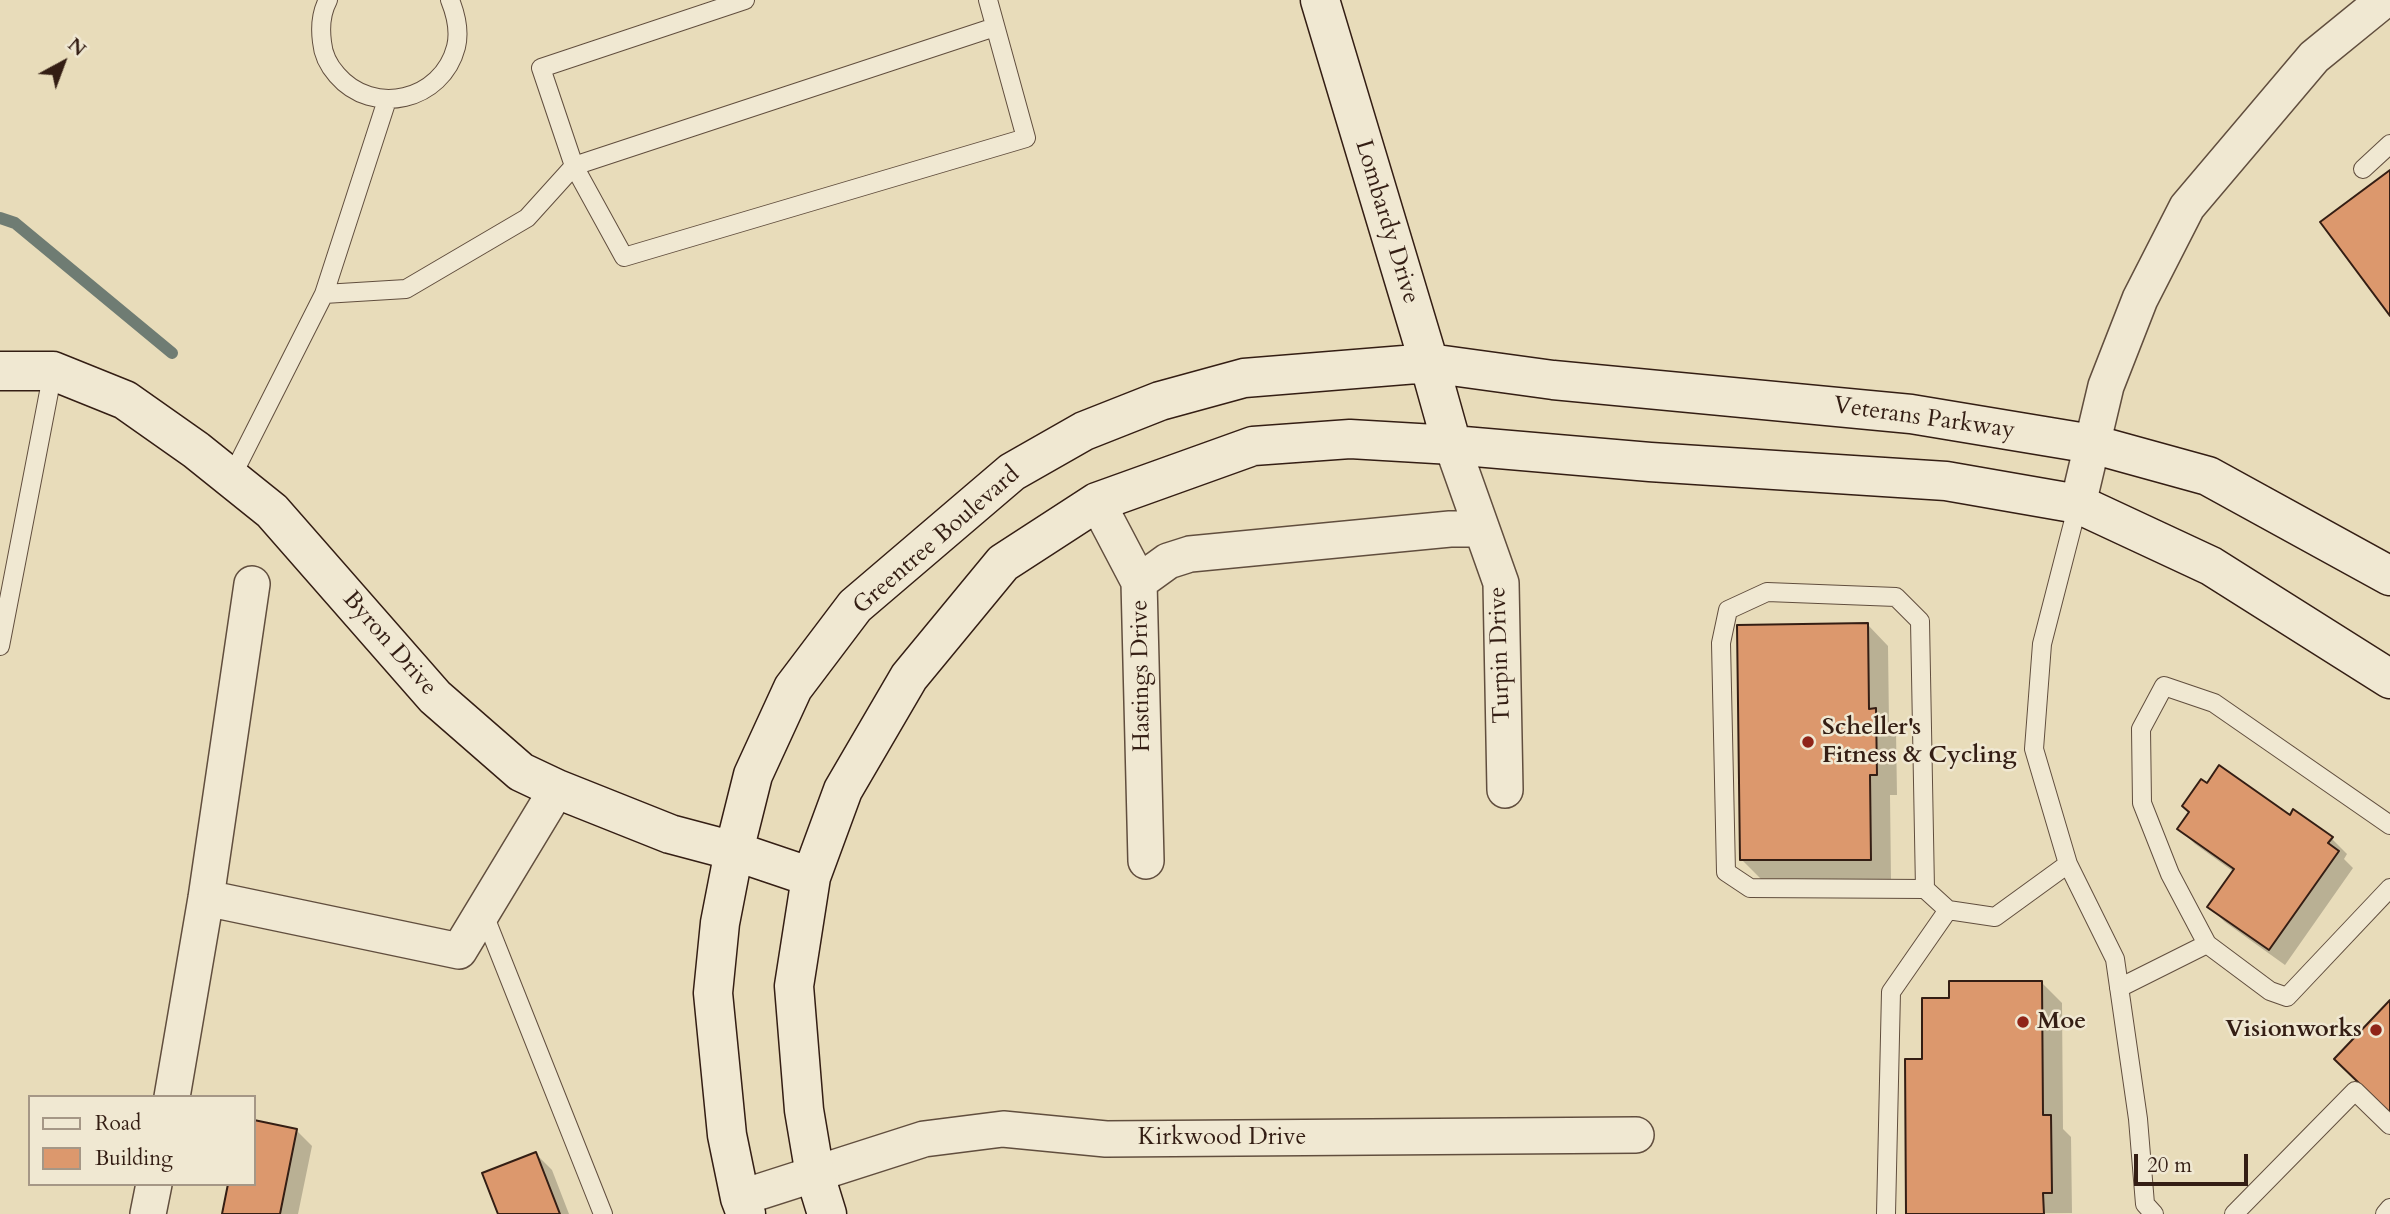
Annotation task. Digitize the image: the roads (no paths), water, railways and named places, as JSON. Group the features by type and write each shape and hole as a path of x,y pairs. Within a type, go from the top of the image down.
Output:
{"main road":[{"name":"Lombardy Drive","path":"1320,0 1452,445"},
{"name":"Veterans Parkway","path":"1429,363 1553,380 1911,414 2092,444 2208,476 2390,576"},
{"name":"Greentree Boulevard","path":"743,1206 727,1135 713,993 720,923 753,775 793,688 855,606 1012,472 1084,432 1160,401 1244,378 1429,363"},
{"name":"Byron Drive","path":"0,371 53,371 125,400 231,478 272,510 436,697 521,772 670,834 734,851 811,877"},
{"path":"827,1214 815,1175 804,1110 794,986 811,877 843,790 909,677 1003,563 1097,502 1253,446 1350,439 1452,445 1650,462 1946,481 2078,504 2211,566 2390,679"}],"street":[{"path":"2078,504 2106,386 2140,299 2187,207 2314,57 2384,0"},
{"name":"Turpin Drive","path":"1452,445 1501,583 1505,790"},
{"name":"Hastings Drive","path":"1097,502 1139,582 1146,861"},
{"path":"1139,582 1168,561 1190,554 1450,529 1480,529"},
{"path":"172,1095 206,898 252,584"},
{"path":"206,898 458,951 557,789"},
{"name":"Kirkwood Drive","path":"743,1206 815,1175 924,1139 1003,1129 1106,1139 1636,1135"},
{"path":"148,1214 154,1186"}],"lane":[{"path":"328,0 320,26 322,48 331,68 345,85 365,96 387,100 411,97 431,86 447,68 456,47 458,23 451,0"},
{"path":"745,0 541,68 573,166 624,257 1026,138 988,0"},
{"path":"324,294 406,289 527,218 573,166 995,27"},
{"path":"231,478 324,294 387,100"},
{"path":"2363,170 2390,144"},
{"path":"0,646 53,371"},
{"path":"2078,504 2042,644 2034,749 2068,864 2115,959 2138,1119 2145,1204 2154,1214"},
{"path":"1925,889 1920,621 1896,597 1767,592 1728,610 1721,643 1726,872 1750,888 1925,889 1948,910 1995,917 2068,864"},
{"path":"2390,825 2214,703 2164,687 2141,729 2142,803 2171,874 2207,944 2270,990 2287,997 2390,888"},
{"path":"1886,1214 1891,992 1948,910"},
{"path":"483,912 603,1214"},
{"path":"2119,988 2207,944"},
{"path":"2234,1214 2355,1091 2390,1125"},
{"path":"2385,1214 2390,1209"}],"waterway":[{"path":"0,218 15,223 172,353"}],"place":[{"name":"Scheller's Fitness & Cycling","path":"1808,742"},
{"name":"Moe","path":"2023,1022"},
{"name":"Visionworks","path":"2376,1030"}]}
